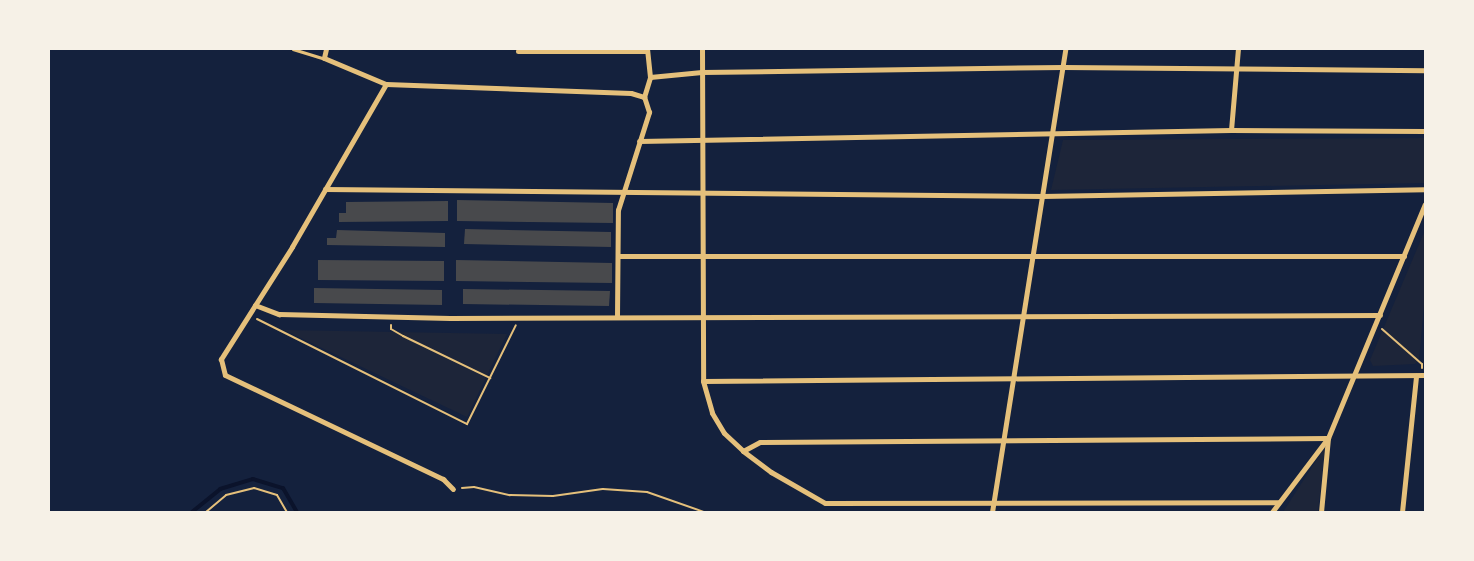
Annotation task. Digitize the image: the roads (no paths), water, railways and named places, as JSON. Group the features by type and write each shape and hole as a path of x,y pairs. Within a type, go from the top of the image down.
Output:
{"street":[{"path":"326,49 324,58 386,84 631,93 644,97"},
{"path":"702,49 704,195 703,381 712,413 724,433 743,451 772,472 825,503 993,500 1278,502"},
{"path":"992,512 1065,49"},
{"path":"1231,130 1238,49"},
{"path":"518,51 647,50 650,77 644,97 649,112 618,210 616,316"},
{"path":"650,77 702,72 1063,67 1425,70"},
{"path":"386,84 326,189 221,359 225,375 443,480 453,489"},
{"path":"639,140 703,137 1231,130 1425,131"},
{"path":"326,189 704,195 1042,196 1425,189"},
{"path":"1272,512 1328,438 1425,204"},
{"path":"618,256 1404,256"},
{"path":"255,305 279,314 391,315 450,318 520,316 1022,317 1380,314"},
{"path":"703,381 1421,376 1402,512"},
{"path":"743,451 760,442 1004,438 1328,438"},
{"path":"1321,512 1328,438"}],"lane":[{"path":"293,49 324,58"}],"waterway":[{"path":"192,512 220,489 253,479 283,488 297,512"}]}
